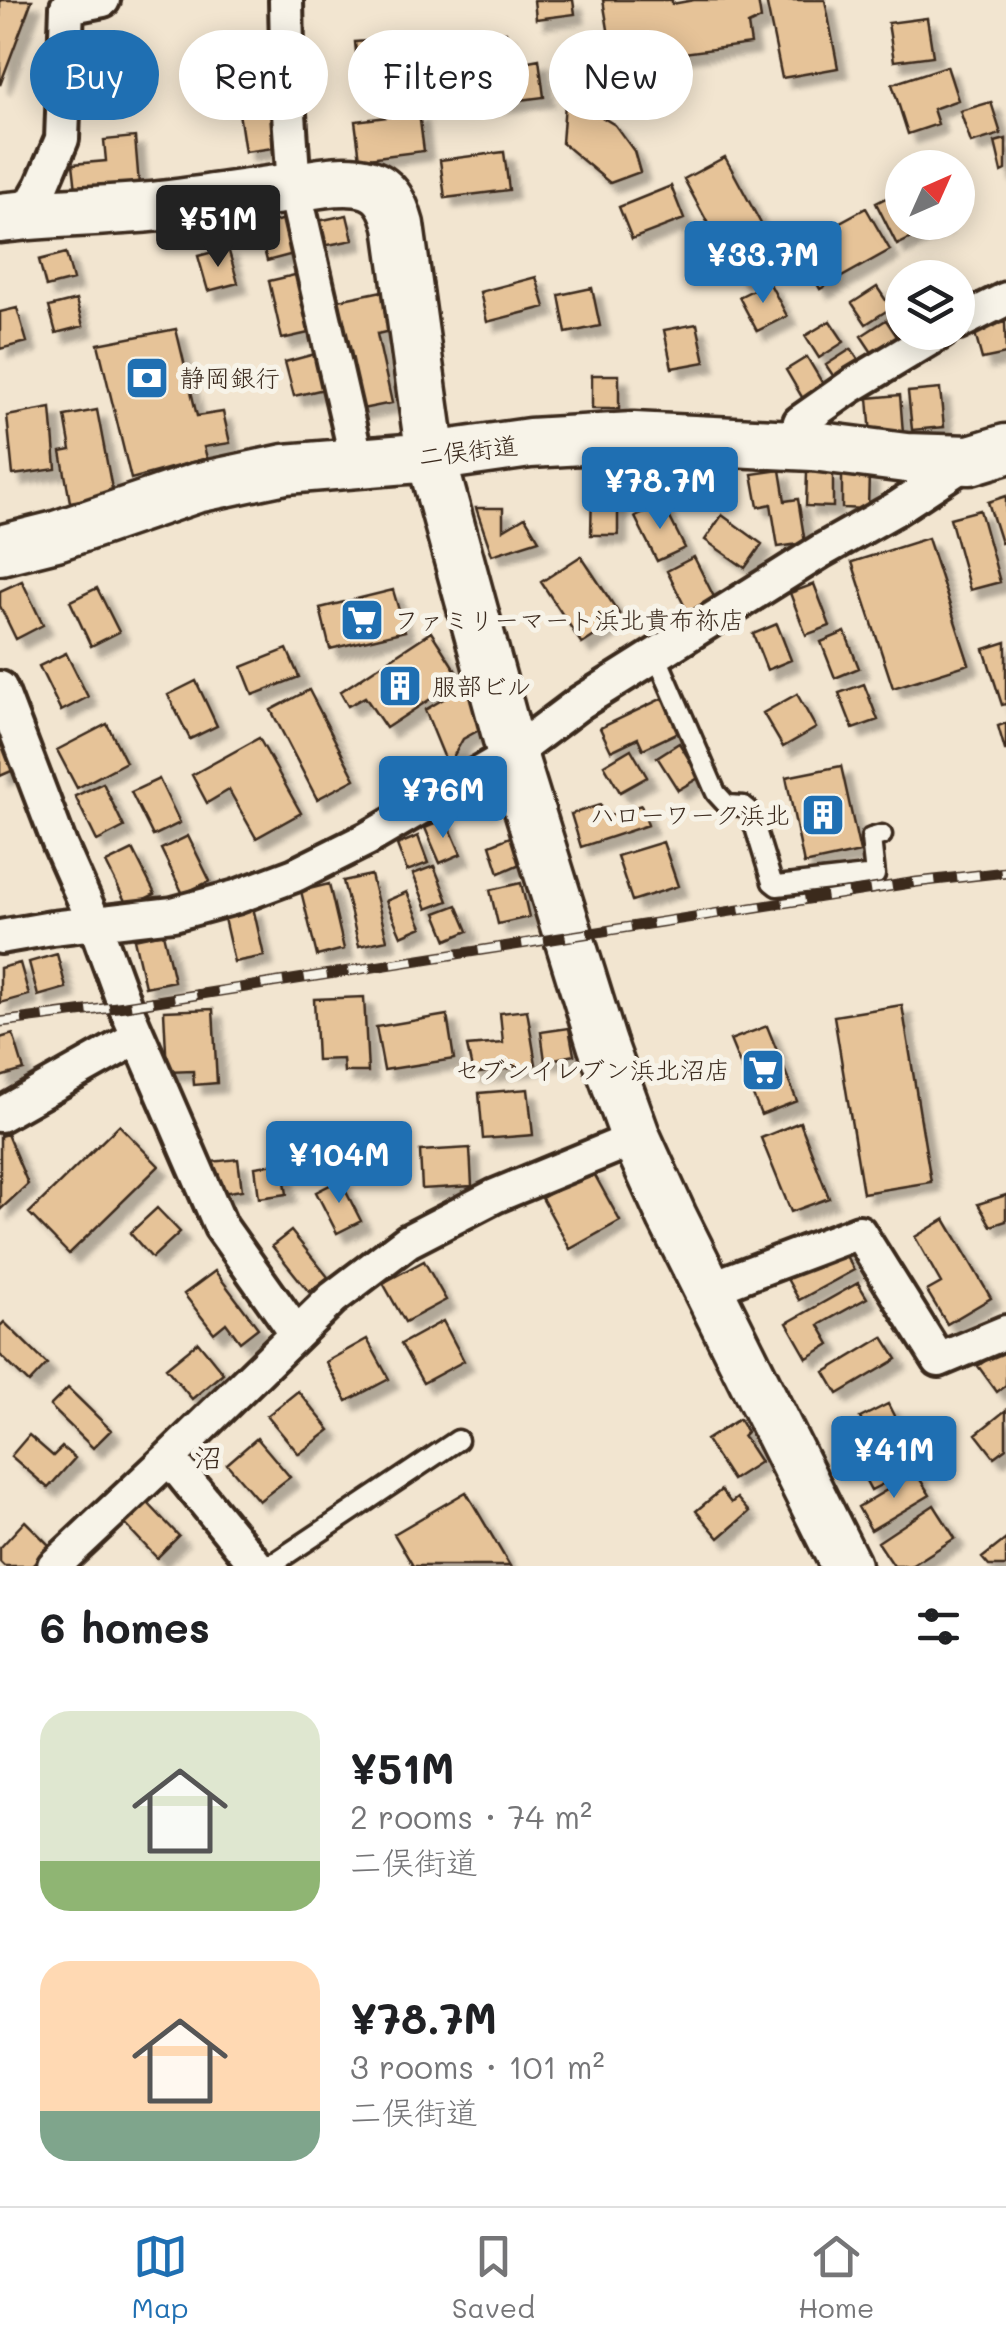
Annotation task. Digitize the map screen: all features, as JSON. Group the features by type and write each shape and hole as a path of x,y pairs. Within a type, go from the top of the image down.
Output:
{"street":[{"path":"13,216 62,139 67,7 103,0"},
{"path":"286,0 294,187 357,461"},
{"path":"13,216 166,206 351,182 377,188 390,201 399,225 431,457 512,754 586,994 636,1138 846,1566"},
{"path":"975,314 1006,299"},
{"path":"792,446 800,422 911,350"},
{"name":"二俣街道","path":"0,550 56,536 196,488 285,468 431,457 530,443 633,438 813,446 906,458 988,454"},
{"path":"0,937 173,914 294,876 367,839 512,754 581,702 821,551 988,454"},
{"path":"1,693 138,1037 221,1227 296,1333"},
{"path":"0,1114 138,1037"},
{"path":"54,1566 333,1298 408,1241 495,1196 636,1138"},
{"path":"708,1289 859,1232 939,1360 1006,1332"},
{"path":"169,1458 260,1566"}],"lane":[{"path":"656,655 716,793 727,804 744,806 750,811 776,886 875,875 871,838 882,835"},
{"path":"260,1566 278,1560 458,1440"}],"building":[{"path":"0,0 32,0 0,85"},
{"path":"534,0 573,0 575,14 536,19"},
{"path":"603,0 672,0 672,4 758,0 761,19 748,25 751,44 693,52 693,30 608,30"},
{"path":"766,0 825,0 838,68 782,78"},
{"path":"927,18 933,56 894,61 888,23"},
{"path":"539,59 544,97 529,99 529,61"},
{"path":"947,66 958,100 933,109 938,124 908,134 892,84"},
{"path":"991,102 1001,134 971,143 960,111"},
{"path":"240,120 276,120 280,147 245,152"},
{"path":"420,120 424,151 360,159 355,121"},
{"path":"564,120 607,120 634,151 640,172 610,183 562,143"},
{"path":"135,137 139,185 76,190 73,164 106,161 104,140"},
{"path":"1006,139 1006,170 1002,172 995,142"},
{"path":"504,152 509,190 445,198 440,160"},
{"path":"725,157 779,257 738,279 684,179"},
{"path":"671,186 684,219 632,239 619,207"},
{"path":"885,198 885,221 876,203"},
{"path":"866,208 890,250 820,289 796,246"},
{"path":"347,215 353,240 323,246 318,221"},
{"path":"288,218 297,253 267,261 258,226"},
{"path":"228,248 238,283 208,291 198,256"},
{"path":"66,253 73,280 46,287 39,260"},
{"path":"299,274 313,332 282,339 269,281"},
{"path":"536,277 545,307 487,322 480,292"},
{"path":"769,282 787,316 757,331 739,297"},
{"path":"877,287 885,299 885,312 866,324 852,303"},
{"path":"592,288 600,326 566,333 559,295"},
{"path":"382,291 390,331 377,334 392,403 357,410 334,301"},
{"path":"76,300 83,326 56,333 49,307"},
{"path":"17,308 27,342 0,349 0,312"},
{"path":"830,321 844,342 819,358 805,336"},
{"path":"885,321 886,350 875,357 861,336"},
{"path":"1005,322 1006,354 982,359 975,330"},
{"path":"697,324 705,362 672,368 664,330"},
{"name":"静岡銀行","path":"176,329 197,416 223,412 230,443 204,447 207,458 131,479 98,344"},
{"path":"851,349 865,370 840,386 826,365"},
{"path":"315,354 324,389 294,396 285,362"},
{"path":"807,357 827,391 806,404 786,370"},
{"path":"592,375 619,375 619,409 592,409"},
{"path":"940,389 944,427 912,430 908,392"},
{"path":"900,395 903,433 871,436 868,398"},
{"path":"51,408 56,469 13,475 7,416"},
{"path":"97,410 113,494 70,502 61,452 71,450 65,416"},
{"path":"714,453 720,486 636,501 629,468"},
{"path":"780,470 785,501 798,499 805,543 778,547 771,504 758,507 752,474"},
{"path":"807,472 833,472 833,507 806,506"},
{"path":"842,474 869,474 868,509 842,508"},
{"path":"592,490 618,490 618,535 591,535"},
{"path":"1006,496 1006,542 1001,543 988,502"},
{"path":"663,504 685,548 657,561 635,517"},
{"path":"476,508 503,508 503,530 525,517 539,540 492,555"},
{"path":"980,510 1000,582 970,590 950,518"},
{"path":"722,515 762,544 745,568 705,540"},
{"path":"928,538 969,664 893,688 852,562"},
{"path":"581,556 622,618 582,644 541,582"},
{"path":"694,557 716,601 689,615 667,571"},
{"path":"22,581 43,625 16,639 0,606 0,591"},
{"path":"814,584 830,626 806,635 790,593"},
{"path":"97,588 119,632 91,646 70,601"},
{"name":"ファミリーマート浜北貴布祢店","path":"393,590 405,631 330,649 320,608"},
{"path":"777,624 791,660 767,670 753,634"},
{"name":"服部ビル","path":"431,632 461,679 386,728 365,697 348,706 340,692"},
{"path":"845,632 859,668 835,678 821,642"},
{"path":"1006,642 1006,704 1002,705 984,649"},
{"path":"287,649 299,677 253,695 242,667"},
{"path":"66,653 88,697 61,711 39,666"},
{"path":"196,681 217,726 190,739 168,695"},
{"path":"864,684 878,720 853,729 839,693"},
{"path":"467,685 481,729 463,739 448,766 425,710"},
{"path":"309,690 355,779 317,799 271,710"},
{"path":"797,694 816,728 783,747 763,713"},
{"path":"665,697 681,731 643,749 638,738 611,751 600,728"},
{"path":"1006,723 1006,750 1005,750 998,726"},
{"path":"107,724 126,762 77,788 57,750"},
{"path":"0,729 16,769 0,776"},
{"path":"259,738 301,813 256,838 229,790 207,803 192,775"},
{"path":"679,743 700,777 678,790 657,757"},
{"path":"631,749 647,777 620,792 604,765"},
{"name":"ハローワーク浜北","path":"841,766 860,852 804,864 786,777"},
{"path":"159,779 180,823 153,836 131,792"},
{"path":"103,783 124,827 97,841 75,796"},
{"path":"600,805 609,816 641,805 648,825 581,847 571,814"},
{"path":"446,819 461,854 440,863 425,828"},
{"path":"515,835 527,861 499,873 490,845"},
{"path":"188,836 210,881 183,894 161,849"},
{"path":"418,836 428,863 407,871 397,845"},
{"path":"663,842 678,886 632,901 617,856"},
{"path":"133,850 155,894 128,907 106,863"},
{"path":"434,866 448,901 427,909 413,874"},
{"path":"371,875 387,940 359,946 343,881"},
{"path":"521,883 529,917 498,924 490,890"},
{"path":"329,884 344,949 317,956 301,891"},
{"path":"407,892 422,927 401,936 386,901"},
{"path":"457,905 468,931 447,940 436,913"},
{"path":"253,907 264,956 234,962 223,914"},
{"path":"163,933 174,981 145,987 134,939"},
{"path":"57,954 66,988 38,996 29,962"},
{"path":"20,963 29,995 0,1003 0,968"},
{"path":"364,997 368,1072 344,1072 343,1059 317,1060 314,999"},
{"path":"902,1005 931,1182 863,1193 834,1016"},
{"path":"213,1009 217,1083 194,1085 193,1071 167,1072 164,1011"},
{"path":"527,1010 536,1064 473,1074 467,1046 503,1043 500,1013"},
{"path":"447,1015 454,1059 384,1070 376,1027"},
{"name":"セブンイレブン浜北沼店","path":"767,1026 797,1101 761,1115 730,1040"},
{"path":"569,1028 574,1055 545,1061 541,1032"},
{"path":"13,1034 24,1070 0,1077 0,1038"},
{"path":"528,1089 533,1135 483,1139 479,1093"},
{"path":"800,1122 829,1198 791,1212 761,1138"},
{"path":"119,1125 159,1166 69,1254 29,1213"},
{"path":"7,1134 28,1184 0,1210 0,1136"},
{"path":"470,1148 472,1186 422,1189 420,1151"},
{"path":"238,1159 242,1190 214,1194 210,1162"},
{"path":"282,1163 287,1194 259,1198 255,1167"},
{"path":"592,1170 620,1221 570,1249 542,1198"},
{"path":"340,1180 361,1221 337,1233 316,1192"},
{"path":"1006,1195 1006,1221 991,1226 978,1204"},
{"path":"157,1208 180,1232 152,1258 130,1233"},
{"path":"945,1219 991,1298 947,1324 927,1291 941,1283 915,1237"},
{"path":"291,1231 328,1277 309,1292 272,1246"},
{"path":"841,1247 854,1270 799,1300 786,1277"},
{"path":"424,1261 446,1300 405,1322 383,1283"},
{"path":"215,1271 258,1328 240,1342 226,1323 214,1333 184,1294"},
{"path":"858,1283 867,1298 819,1325 830,1344 807,1358 787,1323"},
{"path":"443,1321 464,1361 423,1383 401,1344"},
{"path":"4,1322 47,1364 29,1383 0,1355 0,1326"},
{"path":"883,1337 897,1359 838,1394 825,1372"},
{"path":"367,1339 389,1379 347,1401 326,1362"},
{"path":"198,1342 223,1373 192,1399 166,1368"},
{"path":"1006,1345 1006,1385 997,1392 978,1366"},
{"path":"68,1388 111,1430 93,1448 50,1406"},
{"path":"298,1391 330,1430 299,1454 267,1416"},
{"path":"888,1404 919,1465 871,1490 849,1449 870,1438 860,1418"},
{"path":"1006,1410 1006,1448 994,1457 976,1434"},
{"path":"739,1419 747,1432 743,1436 760,1462 732,1480 706,1440"},
{"path":"29,1435 53,1456 62,1447 75,1458 48,1488 11,1456"},
{"path":"257,1438 290,1477 259,1501 227,1464"},
{"path":"916,1473 930,1495 871,1530 858,1507"},
{"path":"721,1490 731,1503 737,1498 749,1512 719,1538 696,1511"},
{"path":"466,1492 510,1566 413,1566 394,1534"},
{"path":"147,1502 179,1536 157,1558 125,1524"},
{"path":"934,1505 955,1538 911,1566 894,1566 878,1542"},
{"path":"25,1521 51,1547 32,1566 4,1566 0,1562 0,1548"},
{"path":"1006,1539 1006,1566 989,1566 982,1558"}],"railway":[{"path":"0,1022 125,1006 917,882 1006,872"}],"place":[{"name":"静岡銀行","path":"147,378"},
{"name":"ファミリーマート浜北貴布祢店","path":"362,620"},
{"name":"服部ビル","path":"400,686"},
{"name":"ハローワーク浜北","path":"823,815"},
{"name":"セブンイレブン浜北沼店","path":"763,1070"}],"district":[{"name":"沼","path":"208,1458"}]}
